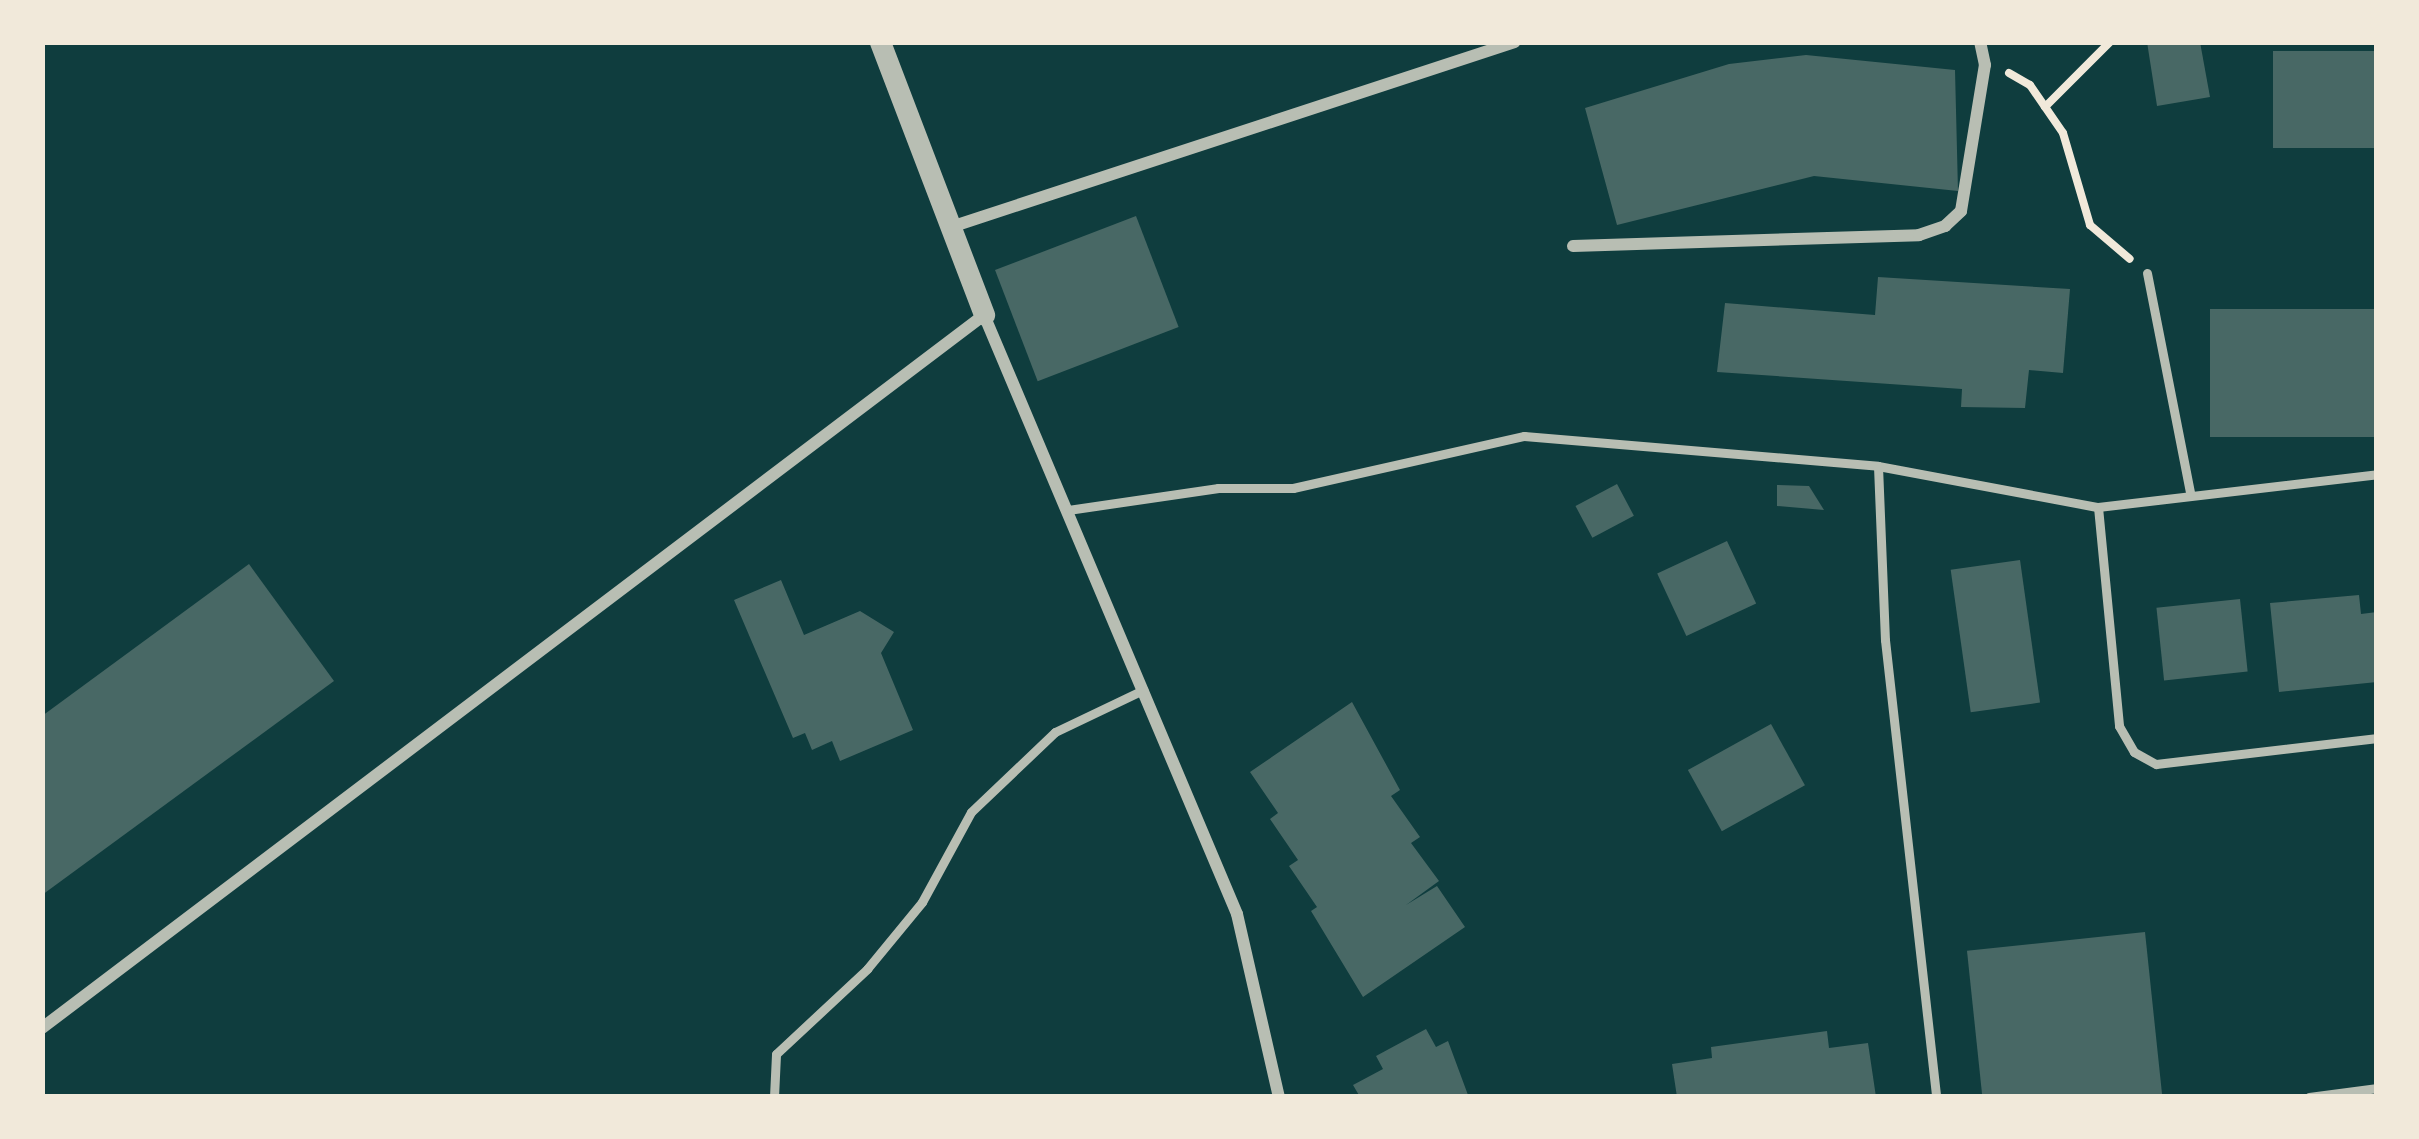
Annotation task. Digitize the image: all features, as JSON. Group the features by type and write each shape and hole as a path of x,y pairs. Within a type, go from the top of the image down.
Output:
{"street":[{"path":"880,42 954,226 984,315 1237,914 1279,1097"},
{"path":"954,226 1515,42"},
{"path":"1573,246 1919,236 1945,226 1961,211 1984,65 1980,42"},
{"path":"42,1028 984,315"}],"lane":[{"path":"2146,273 2190,493"},
{"path":"1068,510 1218,488 1293,488 1524,436 1878,466 2098,507 2377,474"},
{"path":"1878,466 1885,640 1936,1097"},
{"path":"2098,507 2119,726 2134,752 2156,764 2377,738"},
{"path":"773,1097 776,1054 867,969 922,902 970,812 1055,732 1143,690"},
{"path":"2308,1097 2377,1088"}],"path":[{"path":"2045,107 2110,42"},
{"path":"1984,65 2030,86 2063,134 2090,225 2146,273"}],"building":[{"path":"2147,42 2200,42 2210,97 2157,106"},
{"path":"2273,51 2377,51 2377,148 2273,148"},
{"path":"1806,55 1955,70 1958,191 1814,176 1617,225 1585,108 1729,64"},
{"path":"1136,216 1179,327 1038,381 995,270"},
{"path":"1878,277 2070,289 2063,373 2029,370 2025,408 1961,407 1962,389 1717,372 1725,303 1875,315"},
{"path":"2210,309 2377,309 2377,437 2210,437"},
{"path":"1617,484 1634,516 1592,538 1576,506"},
{"path":"1777,485 1809,486 1824,510 1777,506"},
{"path":"1727,541 1756,604 1686,636 1657,574"},
{"path":"2020,560 2040,703 1971,712 1951,570"},
{"path":"249,564 334,681 42,895 42,716"},
{"path":"781,580 804,635 860,611 894,632 881,653 913,730 840,761 832,741 812,750 805,733 793,738 734,600"},
{"path":"2359,595 2361,614 2377,612 2377,682 2279,692 2270,603"},
{"path":"2240,599 2248,672 2164,680 2156,608"},
{"path":"1352,702 1400,790 1391,796 1420,837 1411,843 1439,881 1406,905 1437,886 1465,927 1363,997 1311,911 1317,907 1289,866 1298,860 1270,819 1278,813 1250,772"},
{"path":"1771,724 1805,785 1722,831 1688,770"},
{"path":"2145,932 2162,1097 1982,1097 1967,951"},
{"path":"1426,1029 1436,1047 1448,1041 1468,1095 1360,1097 1353,1085 1383,1069 1376,1056"},
{"path":"1827,1031 1829,1048 1868,1043 1876,1097 1677,1097 1672,1064 1712,1058 1711,1047"}]}
